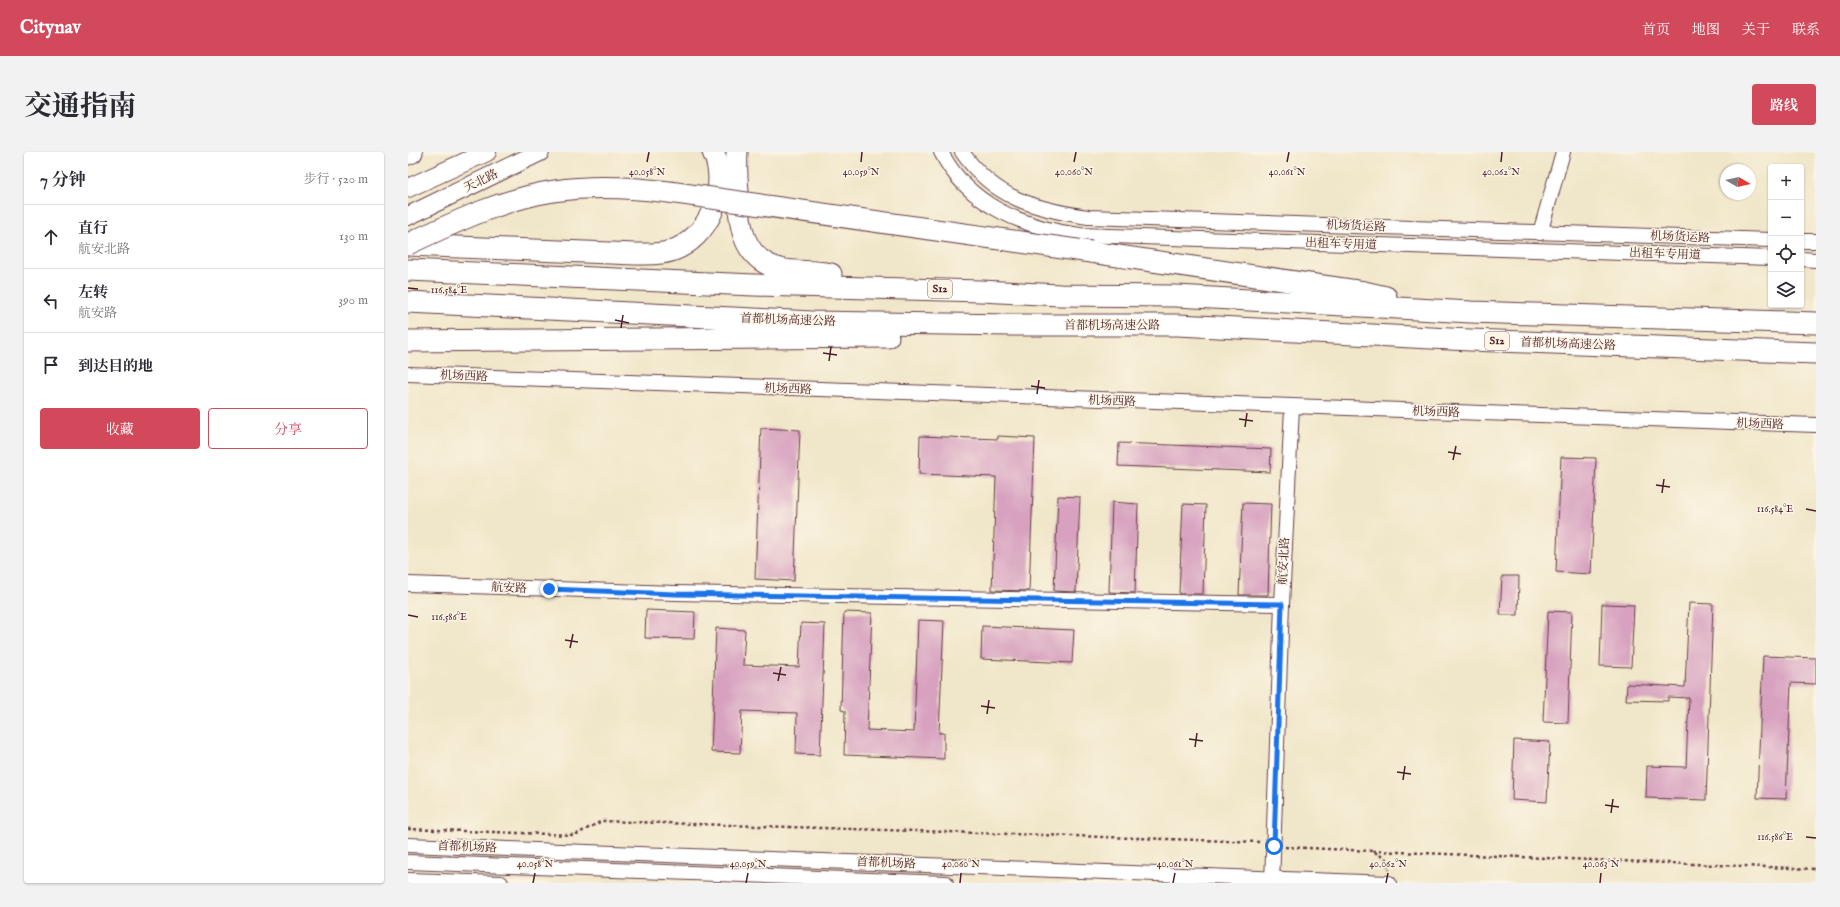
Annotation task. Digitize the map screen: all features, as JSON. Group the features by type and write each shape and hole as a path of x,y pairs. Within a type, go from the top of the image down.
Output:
{"highway":[{"path":"408,154 412,152"},
{"path":"408,244 634,254 654,254 671,251 692,240 700,232 713,211 718,176 713,152"},
{"path":"737,152 740,226 757,257 768,265 781,269 829,273 872,287 886,288"},
{"path":"408,244 473,215 510,202 553,191 583,188 620,187 669,192 1364,292 1415,305 1471,312"},
{"name":"S12","path":"408,270 649,282 886,288 1060,295 1176,296 1471,312 1816,323"},
{"name":"首都机场高速公路","path":"408,302 812,322 1020,325 1178,325 1478,340 1816,353"},
{"path":"408,341 606,341 1078,335 1178,325"}],"main road":[{"name":"天北路","path":"408,188 487,152"},
{"name":"天北路","path":"415,213 540,152"}],"street":[{"name":"出租车专用道","path":"941,152 946,163 978,198 1006,215 1037,227 1080,235 1768,258"},
{"name":"机场货运路","path":"962,152 970,163 996,188 1010,197 1055,212 1119,218 1768,240"},
{"path":"1540,233 1563,152"},
{"path":"1804,241 1816,241"},
{"path":"1804,259 1816,260"},
{"name":"机场西路","path":"408,374 1292,408 1816,426"},
{"name":"航安北路","path":"1272,880 1282,604 1292,408"},
{"name":"航安路","path":"408,584 675,594 1282,604"},
{"name":"首都机场路","path":"408,845 1272,880 1390,880"},
{"name":"首都机场路","path":"408,862 946,883"},
{"path":"408,880 501,883"}],"path":[{"path":"408,829 575,835 602,821 1263,842 1265,846 1816,870"},
{"path":"1373,851 1386,859 1390,880"}],"building":[{"path":"761,428 800,430 794,581 755,579"},
{"path":"920,436 998,439 998,436 1035,438 1029,591 992,590 996,477 919,474"},
{"path":"1119,443 1271,449 1270,472 1118,466"},
{"path":"1561,457 1596,458 1591,574 1556,572"},
{"path":"1058,496 1080,497 1076,592 1054,591"},
{"path":"1112,502 1138,504 1135,593 1109,592"},
{"path":"1243,503 1271,504 1268,595 1239,595"},
{"path":"1183,504 1206,505 1203,594 1179,594"},
{"path":"1502,576 1519,576 1518,615 1500,615"},
{"path":"1689,603 1713,604 1706,800 1646,798 1647,766 1686,767 1689,698 1668,697 1668,701 1626,700 1627,684 1685,687"},
{"path":"1602,604 1634,605 1631,667 1600,666"},
{"path":"646,610 695,612 694,639 645,638"},
{"path":"1548,611 1572,612 1568,723 1543,722"},
{"path":"844,612 872,613 867,730 914,732 918,620 944,621 939,733 944,733 944,759 844,755 845,711 841,710"},
{"path":"801,623 825,624 820,755 796,754 797,713 742,711 740,753 711,752 716,628 745,630 743,665 799,667"},
{"path":"982,626 1074,630 1072,663 981,659"},
{"path":"1763,656 1816,658 1816,684 1791,683 1786,799 1757,798"},
{"path":"1514,740 1550,742 1547,802 1512,800"}],"route":[{"path":"549,589 675,594 1282,604 1274,846"}]}
